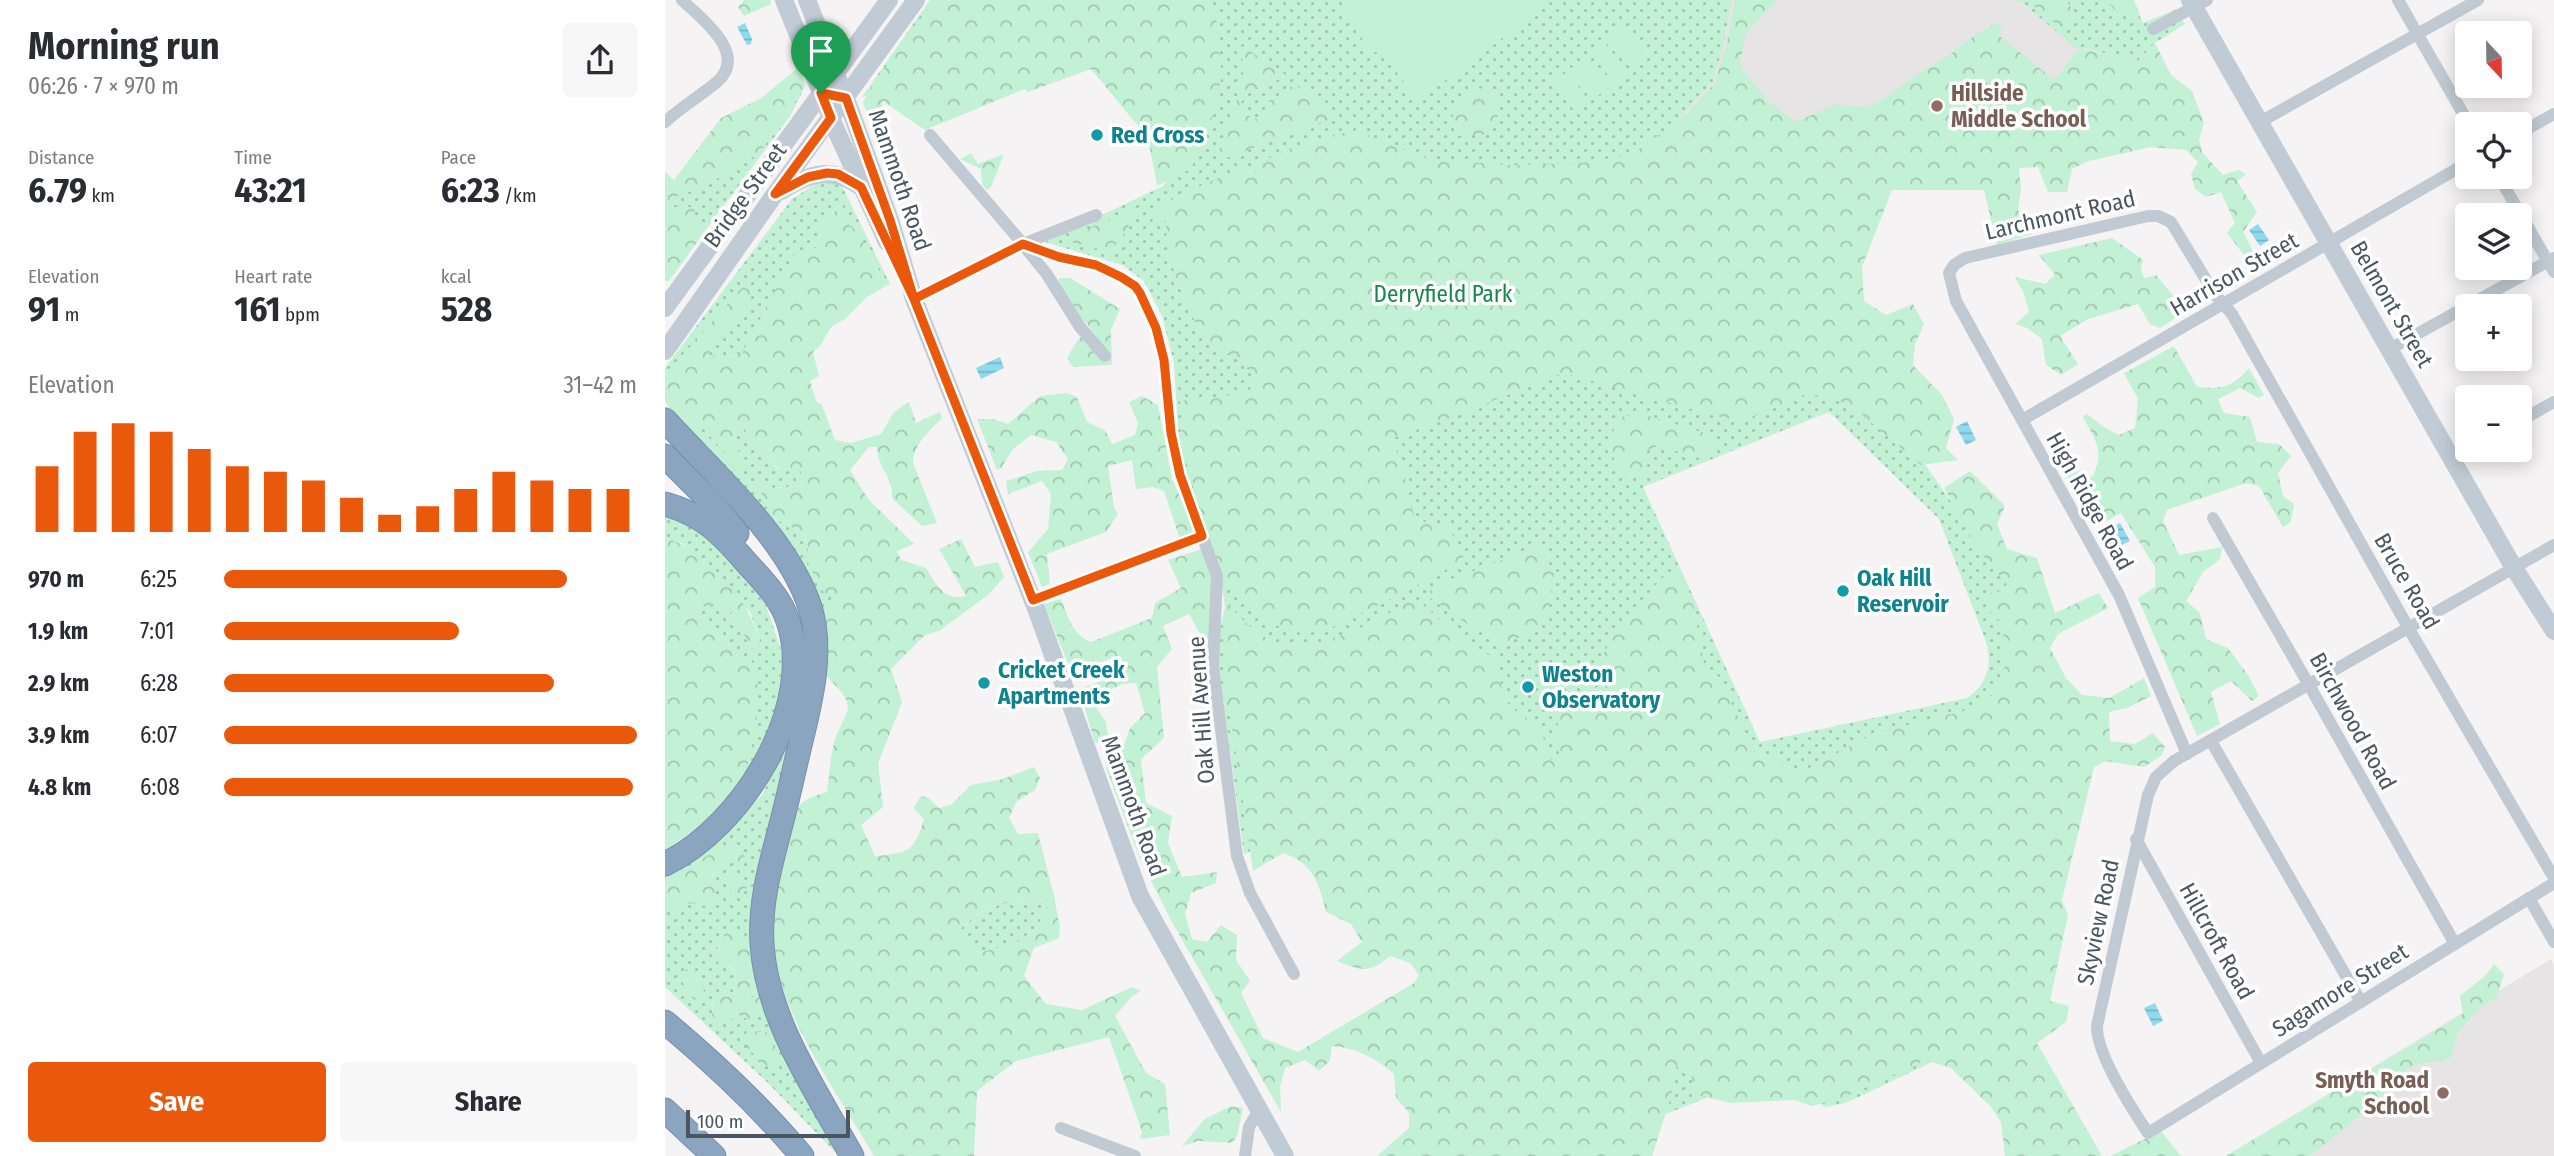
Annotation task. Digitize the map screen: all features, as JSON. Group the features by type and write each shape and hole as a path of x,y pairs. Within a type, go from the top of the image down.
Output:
{"highway":[{"path":"665,420 781,550 799,580 810,609 815,660 810,706 766,876 762,944 770,989 787,1039 852,1156"},
{"path":"665,456 713,504 753,552 788,621 794,662 789,705 771,752 745,796 729,815 691,849 665,864"},
{"path":"665,504 706,521 726,538 776,596"},
{"path":"665,1022 711,1061 803,1156"},
{"path":"665,1110 715,1156"}],"main road":[{"name":"Mammoth Road","path":"784,0 831,118 914,299 1033,600 1140,896 1285,1156"},
{"name":"Mammoth Road","path":"807,0 837,73 890,220 914,299"},
{"name":"Bridge Street","path":"665,308 889,0"},
{"name":"Bridge Street","path":"665,351 916,0"},
{"name":"Belmont Street","path":"2197,2 2327,243 2514,568 2554,631"},
{"path":"821,93 846,98"},
{"path":"775,194 808,177 827,173 838,174 861,187"}],"street":[{"path":"665,122 717,82 728,66 727,49 682,0"},
{"path":"2399,0 2462,112"},
{"path":"2260,122 2479,0"},
{"path":"2153,29 2197,2"},
{"path":"2532,126 2554,114"},
{"name":"Oak Hill Avenue","path":"930,135 1023,244 1059,257 1096,265 1121,277 1135,286 1140,293 1156,328 1164,360 1171,433 1180,475 1219,583 1213,666 1237,856 1250,893 1294,975"},
{"name":"Harrison Street","path":"2022,421 2455,170"},
{"path":"2390,349 2552,263 2506,189"},
{"path":"914,299 1023,244 1096,215"},
{"name":"Larchmont Road","path":"1949,272 1965,258 2148,216 2158,216 2171,222 2178,231 2214,293 2224,304"},
{"path":"1023,244 1047,273 1080,327 1105,356"},
{"name":"High Ridge Road","path":"1949,272 1951,289 1961,312 2119,595 2187,754"},
{"name":"Bruce Road","path":"2224,304 2554,878"},
{"path":"2532,414 2554,402"},
{"name":"Birchwood Road","path":"2213,519 2455,944"},
{"path":"1033,600 1202,536"},
{"name":"Skyview Road","path":"2148,1133 2109,1065 2097,1032 2136,839 2148,795 2157,777 2168,765 2554,545"},
{"path":"2211,741 2361,1002"},
{"name":"Hillcroft Road","path":"2136,839 2261,1063"},
{"name":"Sagamore Street","path":"2148,1133 2554,883"},
{"path":"2529,898 2554,942"},
{"path":"1245,1156 1249,1127 1259,1110"},
{"path":"1061,1128 1135,1156"}],"shaded area":[{"name":"Hillside Middle School","path":"1732,0 2119,0 2188,115 1707,210 1675,122 1713,81"},
{"name":"Smyth Road School","path":"2551,959 2554,965 2554,1156 2226,1156"}],"green space":[{"path":"744,0 770,0 771,4 744,16 738,7"},
{"name":"Derryfield Park","path":"930,0 1732,0 1713,81 1675,123 1850,393 1921,459 1999,569 2023,586 1932,1062 1846,1103 1825,1107 1799,1089 1724,1091 1562,1155 1413,788 1244,854 1218,661 1219,633 1225,607 1219,568 1186,481 1179,443 1174,363 1162,316 1144,281 1122,265 1045,242 1163,186 1186,160 1078,27 862,97","holes":["1829,412 1939,519 1986,642 1989,659 1987,674 1979,687 1967,698 1760,742 1643,487"]},
{"path":"934,0 1208,0 1216,17 1222,75 1214,113 1191,169 1157,186 1148,138 1091,69 1028,92 1025,89 925,130 883,101 875,137 863,102"},
{"path":"1350,0 1553,0 1418,101 1383,54 1371,51 1343,13 1345,4"},
{"path":"1735,0 1774,0 1775,3 1746,33 1740,62 1743,70 1768,101 1796,122 1836,104 1863,108 1883,100 1917,74 1996,23 2004,26 1997,34 2054,80 2080,48 2137,62 2155,43 2171,75 2192,91 2204,123 2199,140 2202,152 2223,175 2239,170 2246,174 2237,181 2257,212 2243,232 2253,251 2244,255 2227,233 2235,223 2221,192 2206,197 2195,189 2191,174 2198,162 2186,150 2151,147 2089,161 2072,169 2067,192 2048,192 2038,167 2019,168 2021,190 2018,210 2032,234 1997,245 1984,190 1892,190 1862,267 1864,301 1886,315 1913,304 1924,324 1915,344 1913,365 1942,395 1954,419 1946,448 1958,460 1921,465 1852,406 1826,396 1804,395 1747,419 1724,418 1563,373 1424,428 1402,433 1392,440 1405,471 1406,492 1416,520 1447,526 1464,553 1462,561 1325,631 1301,633 1264,622 1226,586 1184,459 1180,401 1249,393 1253,377 1243,364 1211,343 1194,319 1173,268 1166,221 1152,221 1157,210 1179,195 1242,168 1249,176 1269,158 1290,148 1358,130 1429,159 1510,165 1580,163 1631,155 1688,113 1714,84 1726,48"},
{"path":"2010,0 2027,0 2075,14 2066,0 2107,0 2115,11 2132,13 2138,21 2139,13 2143,23 2177,9 2185,24 2155,43 2137,62 2087,48 2075,48 2022,2"},
{"path":"2027,0 2066,0 2075,14 2070,27 2053,22"},
{"path":"2107,0 2134,0 2139,12 2138,22 2132,13 2115,11"},
{"path":"1624,27 1647,58 1632,69 1609,39"},
{"path":"1604,42 1628,73 1614,83 1591,53"},
{"path":"1242,46 1289,77 1251,92 1237,112 1261,120 1268,103 1293,85 1316,94 1336,113 1328,120 1221,160 1219,150 1243,76"},
{"path":"1586,57 1609,87 1595,98 1571,68"},
{"path":"800,66 805,87 758,155 738,163 729,175 674,197 671,207 695,207 692,223 700,224 703,234 669,281 665,281 665,172 674,180 721,118 761,98"},
{"path":"1567,72 1590,102 1576,113 1553,82"},
{"path":"805,87 790,116 703,234 700,225 692,223 693,216 670,207 674,196 729,175 738,163 758,155"},
{"path":"1480,88 1498,100 1498,119 1489,134 1455,136 1452,108"},
{"path":"971,153 978,164 1004,154 991,187 987,190 982,184 981,169 960,159"},
{"path":"834,181 842,186 890,284 887,285 856,229 851,228 842,205 823,222 816,248 742,353 725,358 706,354 745,312 716,320 665,375 665,368 792,199 817,183"},
{"path":"842,205 851,228 856,229 887,285 867,297 845,319 832,326 820,346 813,352 819,376 810,381 816,401 822,405 835,440 851,443 881,434 894,412 909,402 916,423 940,412 942,418 919,444 913,463 937,523 922,526 892,498 892,490 877,447 869,447 850,470 869,500 914,544 897,551 901,560 926,568 937,586 946,594 966,596 939,549 961,539 975,567 998,562 1004,577 988,595 939,631 925,635 891,669 902,702 878,764 883,807 861,825 875,856 903,852 909,849 917,838 924,819 913,808 921,796 929,798 939,808 951,805 971,785 1003,779 1034,767 1040,778 1035,790 1016,802 1009,818 1018,834 1038,833 1055,900 1013,902 991,907 957,932 978,953 1016,943 1037,928 1049,902 1055,902 1060,927 1059,938 1034,948 1024,976 1046,1004 1082,1010 1132,987 1141,991 1131,997 1115,1016 1146,1073 1165,1084 1170,1135 1140,1139 1142,1132 1109,1037 1016,1061 977,1091 974,1156 874,1156 801,1033 780,981 775,956 774,915 786,846 796,810 806,800 827,792 833,747 848,709 844,696 824,674 824,610 836,600 825,595 807,561 809,553 805,535 785,523 769,518 766,502 756,483 773,488 796,486 802,470 780,470 763,453 756,452 745,429 734,433 736,447 748,464 739,469 701,426 688,423 673,414 665,401 665,375 747,282 751,290 745,312 707,354 725,358 742,353 796,251 816,248 823,222"},
{"path":"1137,209 1123,236 1110,251 1063,238"},
{"path":"2112,238 2143,260 2141,270 2144,278 2156,275 2186,311 2160,328 2150,324 2138,304 2088,319 2060,336 2078,364 2061,375 2046,365 2042,339 2027,328 2015,324 2029,312 2015,277 2045,284 2055,275 2039,255"},
{"path":"1059,278 1070,278 1120,309 1111,330 1112,365 1073,367 1067,358 1077,341 1091,328 1065,298"},
{"path":"2174,346 2197,387 2226,386 2249,368 2264,395 2259,398 2240,388 2218,399 2224,413 2250,417 2257,442 2279,444 2291,456 2278,473 2283,496 2294,504 2291,522 2283,527 2259,486 2246,483 2167,510 2163,521 2179,555 2222,547 2220,559 2203,572 2186,601 2200,613 2206,639 2228,648 2248,675 2259,696 2252,701 2231,681 2211,692 2220,724 2197,736 2138,598 2155,587 2155,567 2121,513 2097,526 2064,473 2073,469 2092,477 2096,468 2097,446 2083,417 2087,414 2119,435 2135,428 2138,399 2124,373"},
{"path":"1067,393 1077,397 1087,422 1105,430 1112,444 1135,435 1138,423 1129,402 1142,396 1158,405 1172,479 1196,533 1180,539 1164,491 1153,487 1136,489 1132,460 1108,466 1114,508 1118,514 1106,532 1047,554 1050,584 1042,587 1028,552 1048,529 1051,494 1042,481 1008,494 1006,481 1037,471 1062,470 1068,459 1056,442 1031,435 1013,449 997,470 977,419 993,419 1008,424 1040,396"},
{"path":"1639,413 1708,434 1714,442 1710,456 1694,458 1661,445 1644,451 1646,478 1635,478 1617,468 1610,441 1613,431 1622,417"},
{"path":"673,414 688,423 701,426 739,468 747,463 736,447 734,433 745,429 756,451 763,453 779,470 802,470 797,486 773,488 757,484 766,502 769,518 785,523 805,535 809,553 836,600 823,637 819,608"},
{"path":"1970,471 2005,506 1997,524 2007,549 2037,558 2055,613 2099,593 2108,608 2058,634 2050,648 2066,678 2082,695 2109,698 2144,678 2151,696 2127,708 2109,712 2110,741 2135,744 2153,733 2165,747 2161,756 2144,767 2106,761 2094,767 2062,900 2068,915 2050,1001 2069,1006 2066,1022 2037,1043 2102,1156 2005,1156 2001,1122 1990,1106 1951,1068 1932,1062 1921,1062 1843,1098 1812,1106 1794,1100 1730,1103 1698,1095 1689,1069 1677,1065 1671,1097 1652,1156 1377,1156 1409,1128 1409,1113 1396,1098 1394,1074 1365,1055 1332,1046 1330,1061 1319,1071 1305,1060 1285,1068 1280,1087 1281,1112 1173,924 1140,859 1106,768 1120,756 1130,728 1145,713 1136,683 1123,684 1102,693 1097,709 1106,722 1109,742 1095,743 1079,689 1113,677 1126,669 1125,662 1109,659 1078,671 1069,666 1044,604 1061,599 1075,630 1091,642 1152,618 1155,603 1181,588 1168,560 1202,549 1215,582 1210,660 1196,661 1200,634 1189,614 1163,626 1172,649 1157,667 1164,738 1141,759 1146,803 1172,816 1168,843 1182,877 1217,872 1216,883 1191,893 1185,914 1192,939 1207,942 1221,925 1237,935 1236,960 1250,981 1241,993 1263,1038 1298,1052 1414,983 1419,975 1410,963 1390,956 1376,966 1365,969 1337,961 1362,942 1351,924 1326,912 1313,875 1301,862 1283,853 1253,871 1227,693 1224,624 1228,602 1254,630 1273,641 1309,644 1328,640 1366,625 1415,598 1468,644 1497,659 1506,699 1517,712 1538,724 1552,761 1561,759 1554,736 1564,705 1585,697 1587,675 1594,671 1611,640 1661,578 1680,573 1694,608 1704,663 1720,678 1757,758 1772,754 1782,766 1805,770 1873,734 1963,711 1993,695 2005,679 2003,622 1992,616 1984,594 2001,591 2007,584 1978,550 1944,488"},
{"path":"665,514 678,517 718,542 766,605 783,656 781,699 758,763 743,778 754,734 738,656 725,638 713,634 710,623 699,616 694,607 713,606 731,612 752,649 758,645 760,639 750,612 682,543 665,538"},
{"path":"665,538 689,549 730,586 749,614 760,639 758,645 752,649 731,612 713,606 695,607 699,616 711,623 713,634 725,638 738,656 751,659 758,690 756,723 748,763 738,787 709,818 665,850"},
{"path":"1539,546 1554,573 1547,621 1529,634 1502,644 1470,626 1425,594 1449,580"},
{"path":"795,595 808,631 809,679 751,931 835,1152 767,1082 665,987 665,911 715,892 710,882 713,875 717,869 730,862 739,845 730,849 720,848 665,883 665,874 719,839 762,795 780,758 793,722 802,647","holes":["724,933 750,942 756,984 748,989 749,997 741,1014 712,1014 713,994 734,993 736,973 715,954"]},
{"path":"739,845 743,849 745,859 741,863 721,866 714,872 710,882 716,900 704,906 691,903 665,911 665,883 669,873 688,868 716,850"},
{"path":"737,875 744,878 747,886 744,892 734,897 729,890 729,883 730,877"},
{"path":"1055,900 1049,903 1037,928 1016,943 978,953 957,932 992,907 1013,902"},
{"path":"740,931 750,942 756,985 748,989 749,997 759,997 763,1004 757,1016 748,1020 736,1013 731,1021 718,1022 712,1015 713,993 734,993 736,973 730,966 718,963 715,954 725,932"},
{"path":"2494,964 2504,974 2497,997 2478,1010 2458,1032 2450,1059 2420,1063 2408,1068 2366,1111 2310,1156 2226,1156 2463,1014 2460,996 2486,975"},
{"path":"690,969 699,977 704,987 704,996 694,1000 679,977 684,970"},
{"path":"748,1030 769,1033 779,1063 775,1066 763,1065 742,1041"},
{"path":"1231,1106 1243,1108 1237,1136 1232,1143 1198,1141 1182,1146 1205,1119"},
{"path":"2161,1131 2181,1156 2110,1156"}],"water":[{"path":"745,23 752,39 751,44 747,45 737,27"},
{"path":"2258,224 2269,240 2260,246 2249,230"},
{"path":"1000,357 1004,368 981,379 976,368"},
{"path":"1967,421 1976,440 1966,445 1956,427"},
{"path":"2120,523 2130,541 2120,546 2111,528"},
{"path":"2155,1003 2163,1021 2153,1026 2144,1008"}],"place":[{"name":"Hillside Middle School","path":"1937,106"},
{"name":"Red Cross","path":"1097,135"},
{"name":"Oak Hill Reservoir","path":"1843,591"},
{"name":"Cricket Creek Apartments","path":"984,683"},
{"name":"Weston Observatory","path":"1528,687"},
{"name":"Smyth Road School","path":"2443,1093"}],"route":[{"path":"821,93 831,118 775,194 808,177 827,173 849,178 861,187 914,299 1033,600 1202,536 1174,454 1162,350 1156,328 1135,286 1096,265 1059,257 1023,244 914,299 890,220 846,98 821,93"}]}
